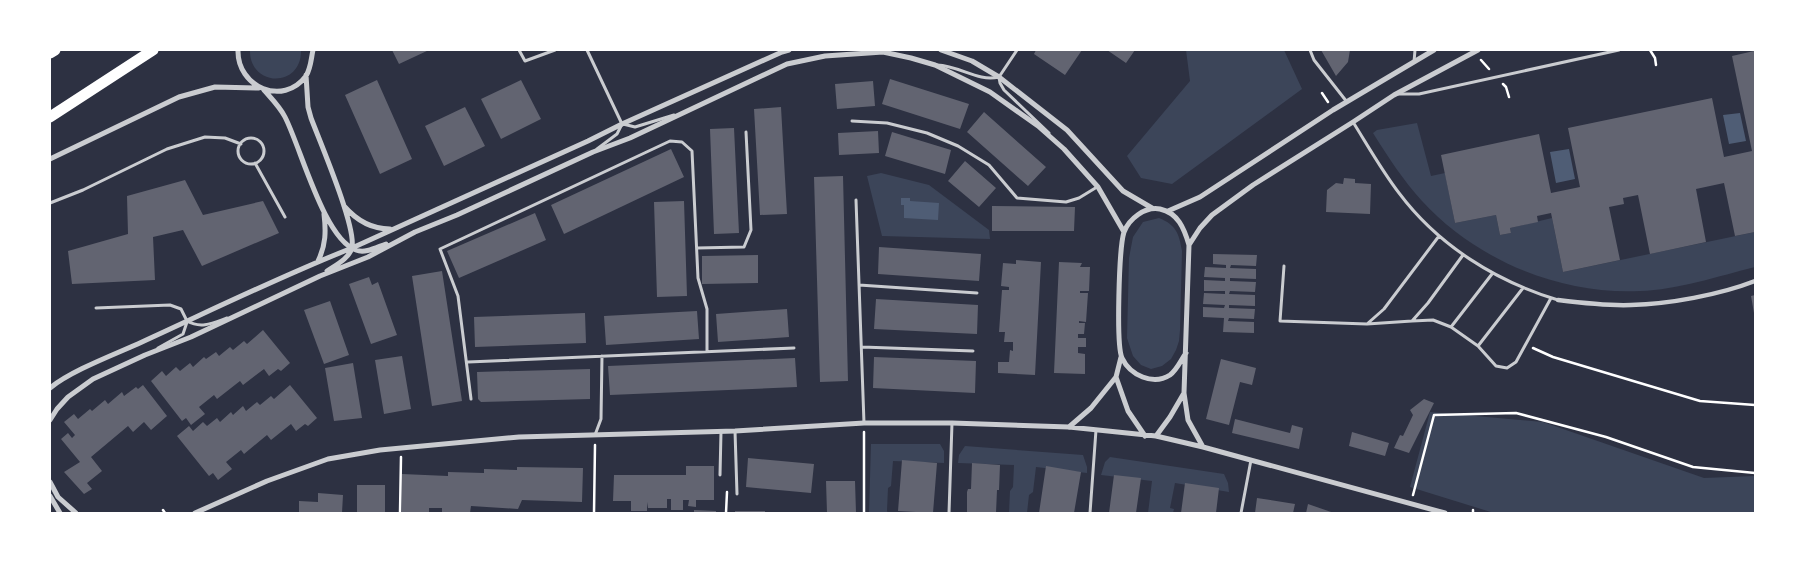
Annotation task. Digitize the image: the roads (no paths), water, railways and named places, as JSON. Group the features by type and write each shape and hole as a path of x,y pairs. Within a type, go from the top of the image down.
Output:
{"highway":[{"path":"50,53 55,50"},
{"path":"50,117 153,50"}],"street":[{"path":"238,50 238,60 241,69 252,83 262,89 285,116 324,211 340,239 357,251 364,251 399,240"},
{"path":"50,160 179,96 215,86 276,91 288,89 298,84 306,75 311,64 313,50"},
{"path":"50,388 72,374 318,261 352,248 622,124 789,50"},
{"path":"941,50 972,61 999,77 1068,130 1123,191 1152,208 1168,211 1178,219 1185,230 1189,245 1184,393 1188,420 1203,447"},
{"path":"1168,211 1200,196 1434,50"},
{"path":"1189,245 1200,228 1212,215 1253,184 1394,95 1478,50"},
{"path":"50,420 68,397 93,379 145,355 191,337 320,276 368,257 399,240 593,152 630,138 787,64 825,56 883,52 911,58 936,65 990,92 1038,126 1064,149 1098,187 1124,232"},
{"path":"306,75 309,112 343,204 351,232 352,248 344,259 320,276"},
{"path":"343,204 352,215 367,225 381,229 393,229"},
{"path":"1069,427 1091,408 1116,377 1121,358 1118,340 1124,232 1130,222 1139,214 1152,208"},
{"path":"318,261 323,250 326,232 324,211"},
{"path":"1558,300 1630,306 1674,301 1743,286 1755,281"},
{"path":"1121,358 1128,368 1148,380 1169,376 1186,353"},
{"path":"1116,377 1128,411 1145,436"},
{"path":"1156,436 1184,393"},
{"path":"195,513 267,480 328,459 401,448 519,436 735,431 864,424 952,423 1069,427 1156,436 1445,513"},
{"path":"50,482 58,497 76,513"},
{"path":"50,496 60,513"}],"lane":[{"path":"519,50 525,62 555,50"},
{"path":"587,50 622,124"},
{"path":"1017,50 999,77 1000,83 1004,90 1052,135 1064,149"},
{"path":"1310,50 1314,60 1348,102"},
{"path":"1414,62 1415,50"},
{"path":"1394,95 1419,94 1619,50"},
{"path":"936,65 957,68 981,78 999,77"},
{"path":"622,124 635,127 689,110"},
{"path":"852,121 887,123 927,133 958,146 989,165 1017,198 1066,202 1079,198 1098,187"},
{"path":"1353,122 1399,194 1439,236 1492,274 1523,288 1558,300"},
{"path":"593,152 617,134 622,124"},
{"path":"697,248 744,247 751,230 746,132"},
{"path":"50,203 83,190 167,149 205,137 225,138 240,144"},
{"path":"248,138 260,141 264,154 259,161 247,163 241,158 238,151 240,144 248,138"},
{"path":"472,398 458,296 440,249 670,142 682,142 692,151 698,278 707,309 707,351"},
{"path":"255,163 285,217"},
{"path":"856,200 864,424"},
{"path":"1366,324 1384,309 1439,236"},
{"path":"1412,321 1428,303 1463,255"},
{"path":"1284,266 1280,321 1366,324 1433,320 1451,327 1478,346 1496,366 1507,368 1516,362 1550,298"},
{"path":"1451,327 1492,274"},
{"path":"859,285 977,293"},
{"path":"1478,346 1523,288"},
{"path":"96,308 170,305 181,309 187,321 204,326 251,309"},
{"path":"145,355 183,334 187,321"},
{"path":"862,347 973,351"},
{"path":"468,362 794,348"},
{"path":"595,435 601,419 602,356"},
{"path":"949,513 952,423"},
{"path":"1090,513 1096,430"},
{"path":"720,475 721,431"},
{"path":"735,431 737,494"},
{"path":"1241,513 1251,460"}]}
